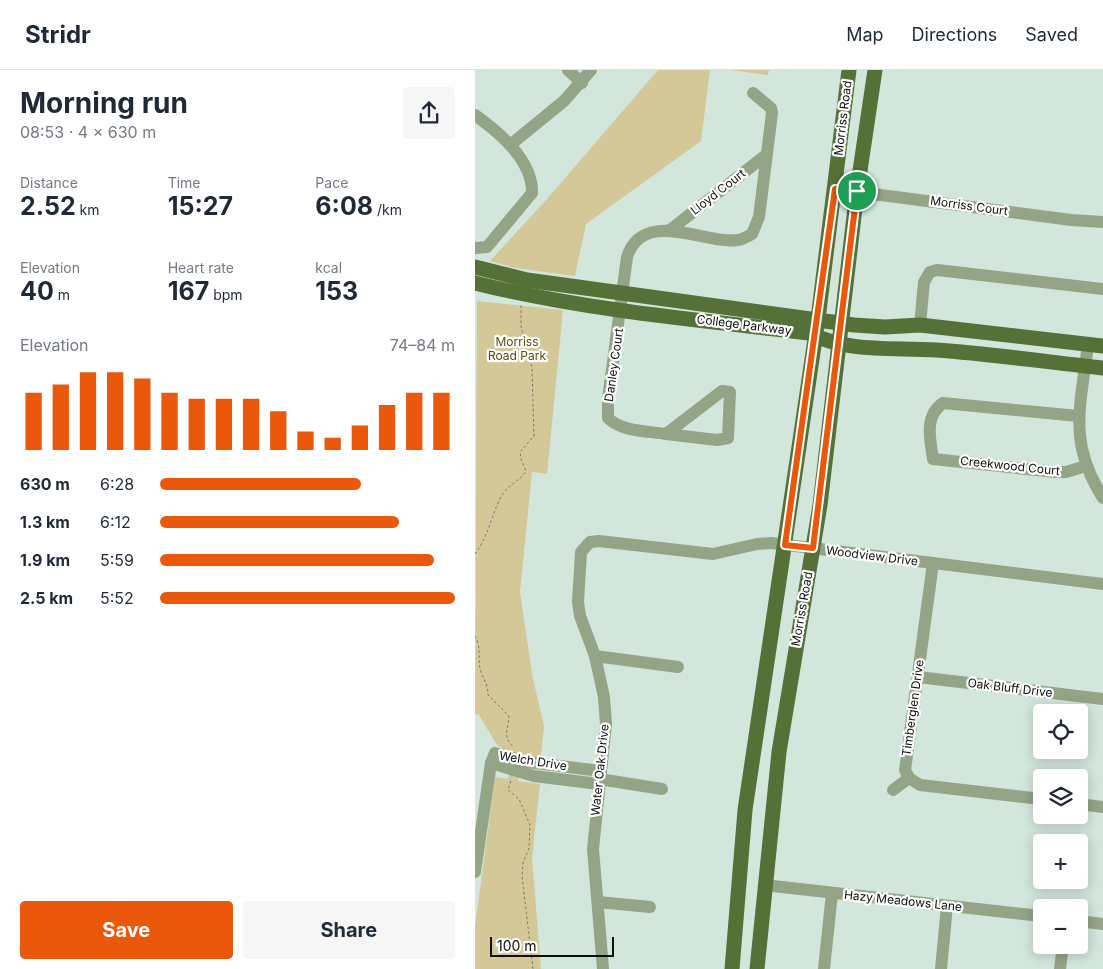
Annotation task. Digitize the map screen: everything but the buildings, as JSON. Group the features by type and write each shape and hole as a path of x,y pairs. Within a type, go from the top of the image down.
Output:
{"main road":[{"name":"Morriss Road","path":"732,969 745,810 817,319 849,70"},
{"name":"Morriss Road","path":"757,969 764,885 779,752 813,548 840,344 857,191 875,70"},
{"name":"College Parkway","path":"475,266 527,280 842,323 885,327 920,325 1096,345"},
{"name":"College Parkway","path":"475,283 522,295 809,332 840,344 881,349 936,350 1103,368"}],"street":[{"path":"568,70 582,83"},
{"path":"510,145 564,101 582,83 591,70"},
{"name":"Lloyd Court","path":"622,309 627,257 637,242 649,234 670,230 736,240 752,234 759,217 772,110 753,93"},
{"path":"475,115 492,126 510,145 533,184 532,193 487,247 475,248"},
{"name":"Lloyd Court","path":"670,230 766,155"},
{"name":"Morriss Court","path":"835,189 1071,220 1103,222"},
{"path":"920,325 924,282 930,272 937,270 1103,289"},
{"name":"Danley Court","path":"622,309 608,399 608,418 615,425 623,428 666,434 717,440 728,438 730,392 722,391 666,434"},
{"path":"1096,345 1086,366 1078,416 1080,444 1086,466 1103,498"},
{"name":"Creekwood Court","path":"1078,416 943,403 934,409 928,430 933,459 1055,472 1066,472 1086,466"},
{"name":"Woodview Drive","path":"585,546 599,541 713,554 757,544 785,545 1103,584"},
{"name":"Water Oak Drive","path":"585,546 580,560 578,609 595,656 606,710 593,849 603,969"},
{"name":"Timberglen Drive","path":"909,778 905,770 906,751 933,563"},
{"path":"595,656 678,667"},
{"name":"Oak Bluff Drive","path":"918,677 1103,699"},
{"name":"Welch Drive","path":"475,872 491,763 600,778 662,789"},
{"path":"893,790 909,778 919,784 1033,799"},
{"path":"1088,805 1103,807"},
{"name":"Hazy Meadows Lane","path":"764,885 1033,915"},
{"path":"824,969 832,894"},
{"path":"598,902 650,907"},
{"path":"941,969 947,906"},
{"path":"1088,922 1103,924"},
{"path":"1061,969 1062,954"}],"path":[{"path":"475,554 491,526 500,500 512,482 523,477 526,471 520,452 534,436 532,368 519,318 521,303"},
{"path":"475,636 481,652 481,671 488,684 488,695 509,716 507,741 520,752 508,790 519,799 530,825 529,848 523,863 522,876 533,969"}],"green space":[{"path":"658,70 710,70 701,141 586,224 575,276 515,268 490,261 547,199"},
{"path":"730,70 769,70 768,75"},
{"name":"Morriss Road Park","path":"477,301 563,310 547,474 532,472 520,592 532,674 544,727 540,764 524,761 518,781 540,784 532,858 541,969 475,969 475,927 495,777 508,779 514,756 497,745 479,715 475,714"}],"route":[{"path":"835,189 857,191 840,344 813,548 785,545 835,189"}]}
